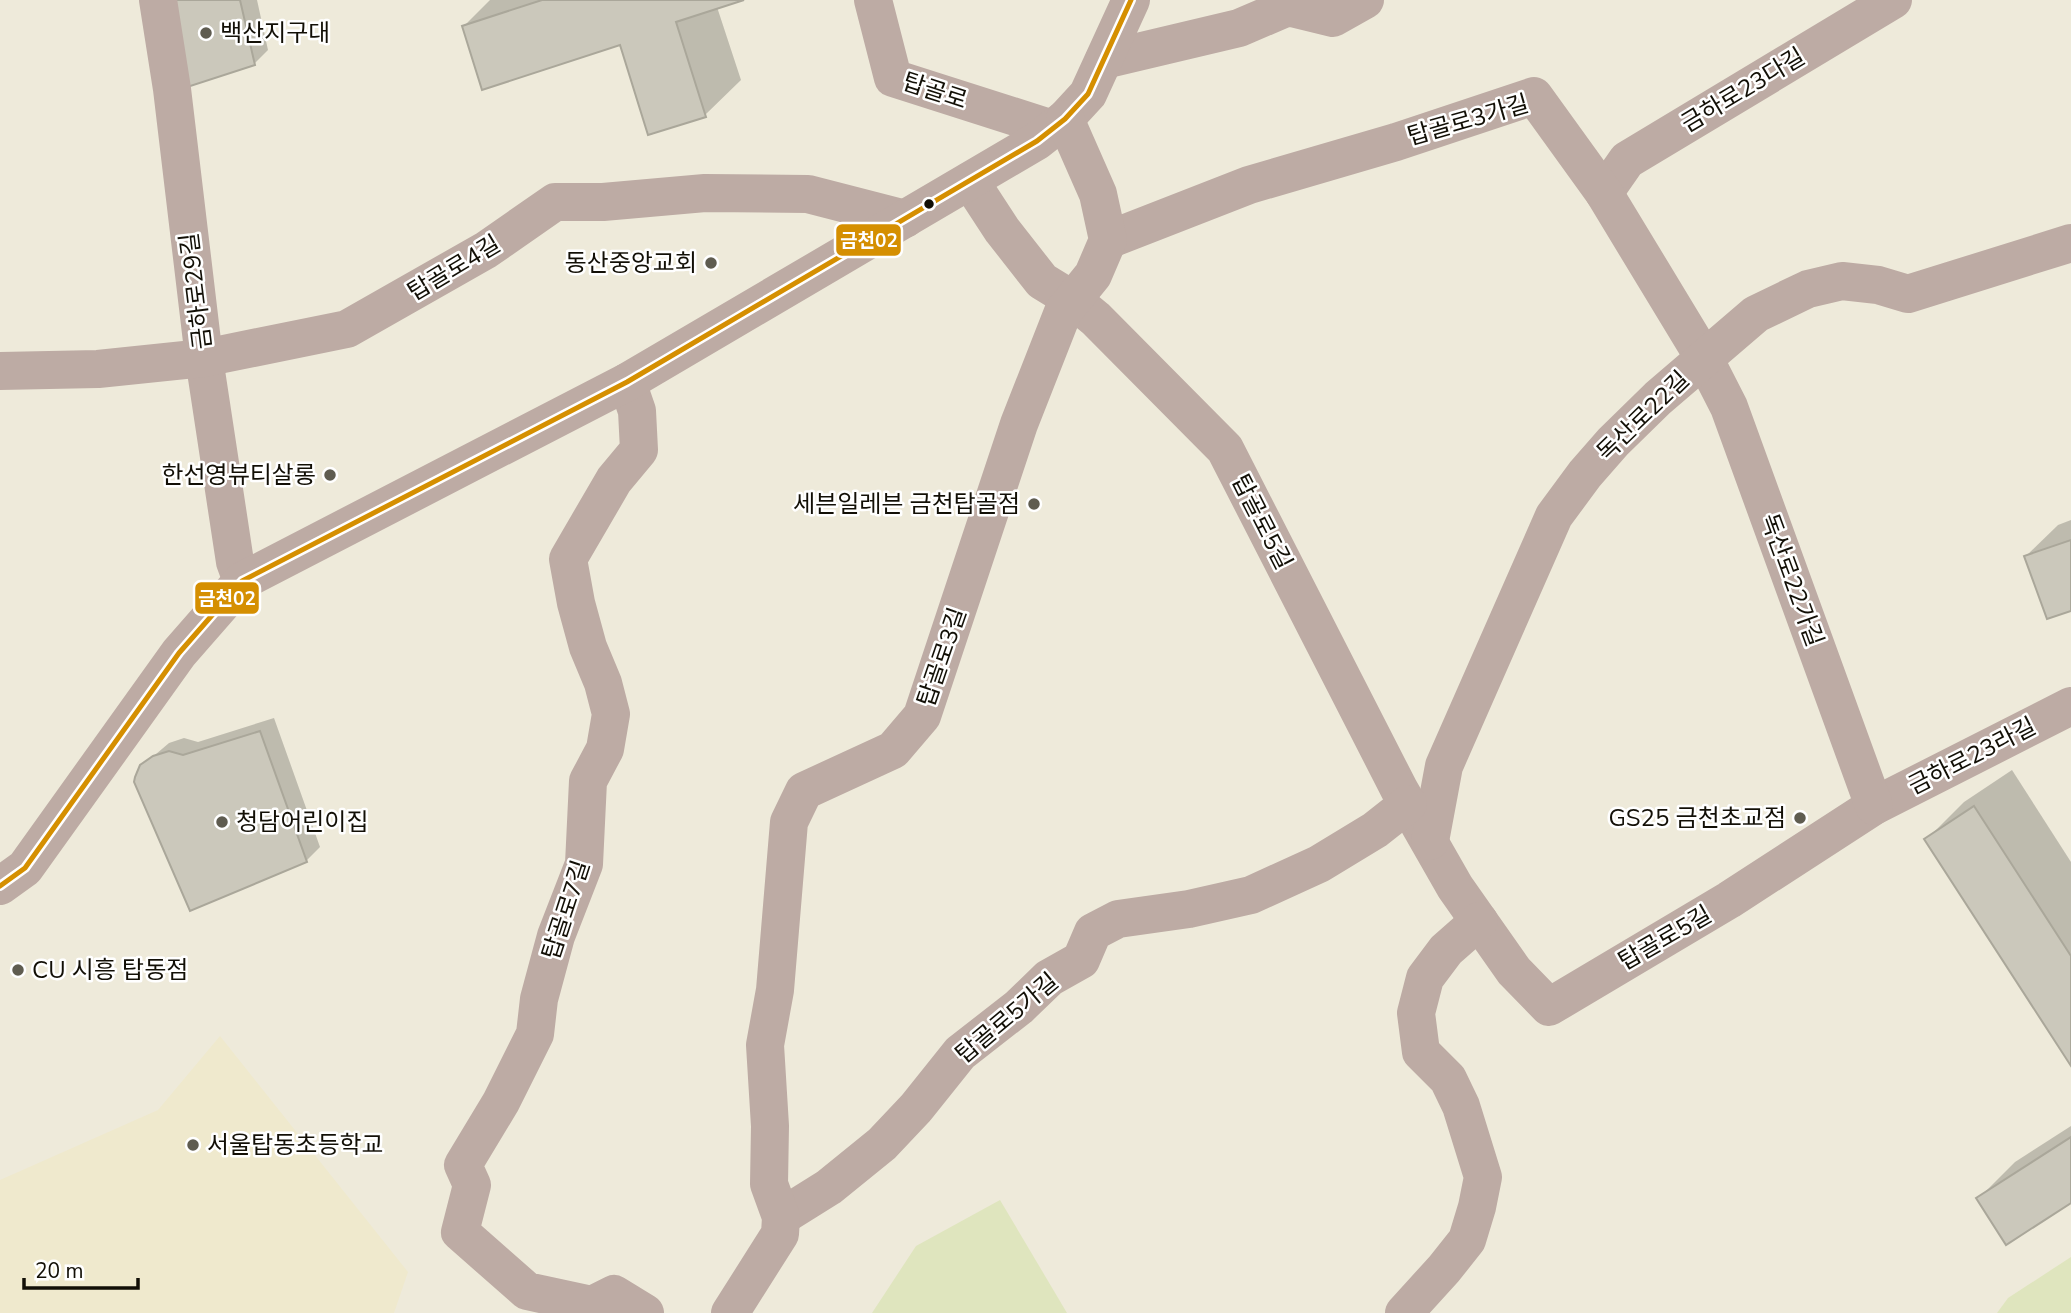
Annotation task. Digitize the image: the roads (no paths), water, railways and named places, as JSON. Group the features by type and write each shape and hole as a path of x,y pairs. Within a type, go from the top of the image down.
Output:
{"street":[{"name":"금하로29길","path":"158,0 172,89 204,358 235,562 242,581"},
{"name":"탑골로","path":"873,0 893,78 1059,124"},
{"path":"0,886 25,868 179,653 242,581 628,382 1037,141 1059,124 1088,94 1131,0"},
{"path":"1104,60 1239,28 1288,7 1333,18 1364,0"},
{"name":"금하로23다길","path":"1604,193 1627,160 1893,0"},
{"name":"탑골로3가길","path":"1108,240 1249,185 1396,142 1534,96 1604,193 1703,358"},
{"path":"1059,124 1098,194 1108,240"},
{"name":"탑골로5길","path":"970,181 1002,230 1042,281 1073,300 1105,328 1225,449 1408,804 1455,887 1514,971 1549,1007 1729,900 1874,806"},
{"name":"탑골로4길","path":"0,371 98,369 204,358 347,328 486,250 555,202 603,202 705,192 808,194 905,219"},
{"name":"탑골로3길","path":"781,1217 769,1184 771,1126 765,1045 775,990 789,822 804,791 893,750 922,716 1019,424 1063,312 1093,275 1108,240"},
{"name":"독산로22길","path":"1430,841 1444,766 1554,516 1584,474 1613,442 1703,358 1756,314 1808,289 1842,281 1878,285 1908,294 2071,243"},
{"name":"독산로22가길","path":"1703,358 1729,407 1874,806"},
{"name":"탑골로7길","path":"628,382 637,411 639,450 614,480 568,559 585,636 603,683 611,714 605,749 588,781 584,864 556,936 540,999 535,1034 506,1093 463,1164 472,1185 460,1232 527,1291 592,1305 614,1294 645,1313"},
{"name":"금하로23라길","path":"1874,806 2071,706"},
{"name":"탑골로5가길","path":"781,1217 828,1187 881,1144 916,1108 960,1054 1019,1007 1049,978 1081,960 1093,932 1118,919 1189,909 1251,895 1319,864 1375,830 1408,804"},
{"path":"1404,1313 1467,1240 1478,1208 1483,1177 1461,1106 1448,1079 1421,1052 1416,1013 1425,978 1446,950 1479,920"},
{"path":"730,1313 780,1234 781,1217"}],"place":[{"name":"백산지구대","path":"206,33"},
{"name":"동산중앙교회","path":"711,263"},
{"name":"한선영뷰티살롱","path":"330,475"},
{"name":"세븐일레븐 금천탑골점","path":"1034,504"},
{"name":"GS25 금천초교점","path":"1800,818"},
{"name":"청담어린이집","path":"222,822"},
{"name":"CU 시흥 탑동점","path":"18,970"},
{"name":"서울탑동초등학교","path":"193,1145"}]}
